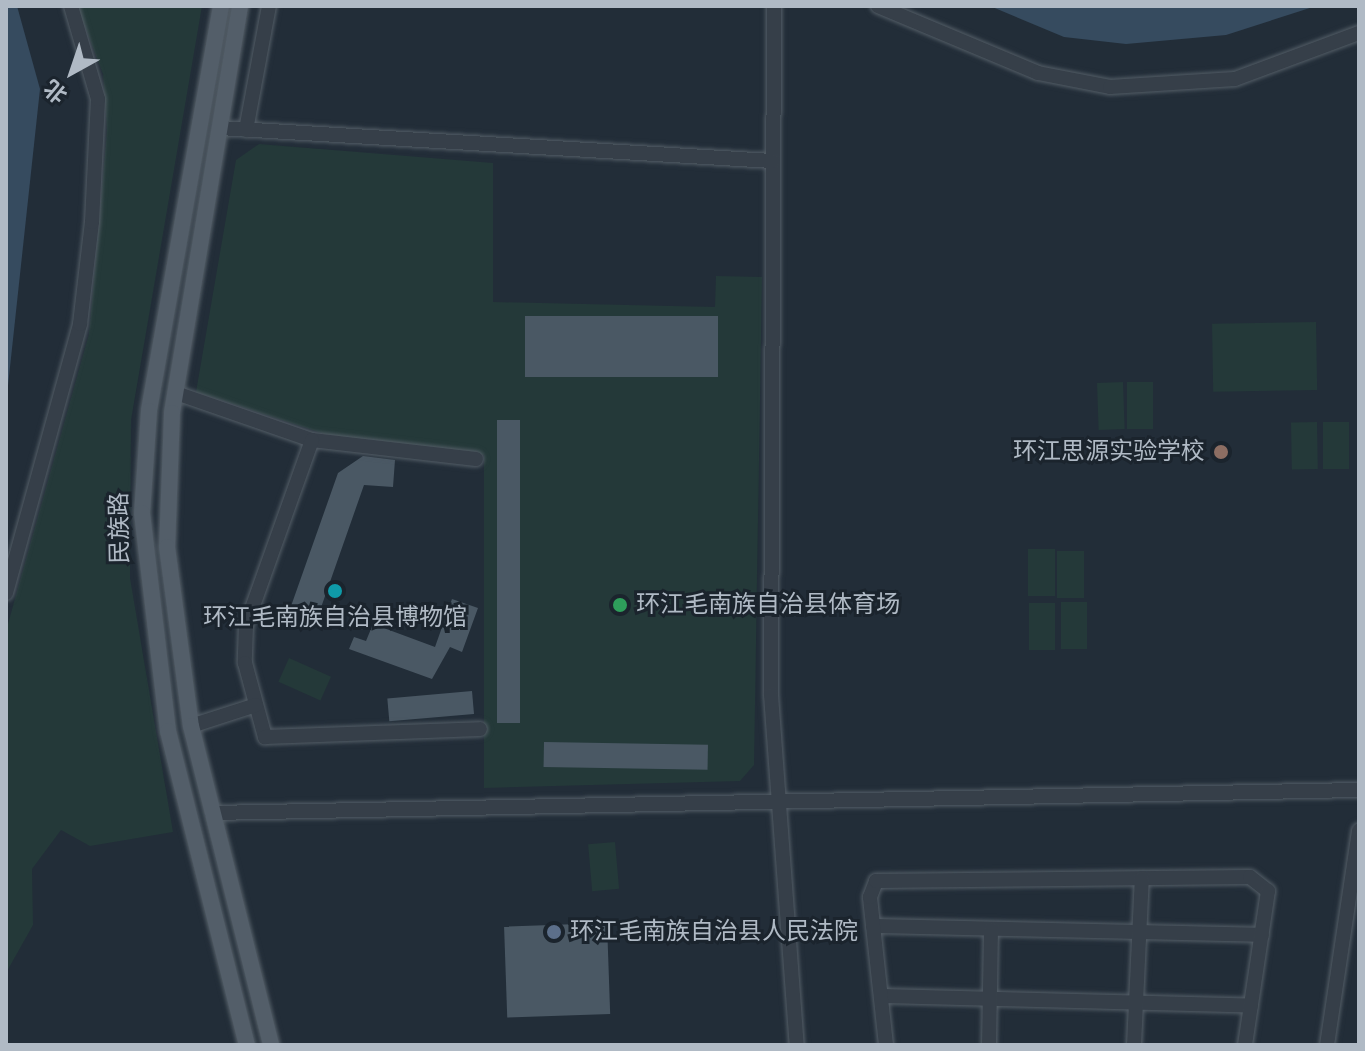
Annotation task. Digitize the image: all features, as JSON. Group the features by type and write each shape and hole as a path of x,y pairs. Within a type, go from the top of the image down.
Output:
{"main road":[{"name":"民族路","path":"221,6 149,411 142,513 168,731 247,1045"},
{"name":"民族路","path":"240,6 176,393 167,547 191,726 271,1045"}],"street":[{"path":"6,593 74,350 90,237 98,99 71,6"},
{"path":"246,130 269,6"},
{"path":"774,6 775,800 797,1045"},
{"path":"878,6 1038,73 1110,87 1235,79 1359,33"},
{"path":"220,128 773,161"},
{"path":"176,393 312,440 476,459"},
{"path":"312,440 248,612 245,663 265,737 480,729"},
{"path":"191,726 256,705"},
{"path":"212,813 1359,790"},
{"path":"1327,1045 1359,830"},
{"path":"1134,1045 1142,878"},
{"path":"886,1045 873,926 876,881 1142,878 1256,880 1268,891 1245,1045"},
{"path":"873,926 1262,935"},
{"path":"989,1045 991,929"},
{"path":"881,996 1251,1006"}],"green space":[{"path":"77,6 202,6 131,420 130,578 173,832 90,846 61,830 32,869 33,925 6,973 6,631 89,334 107,131 103,74"},
{"name":"环江毛南族自治县体育场","path":"259,144 493,163 493,302 715,307 716,276 762,277 754,765 740,781 484,788 484,455 328,435 196,392 236,160"},
{"path":"1316,322 1317,390 1213,392 1212,324"},
{"path":"1123,382 1125,429 1099,430 1097,383"},
{"path":"1127,382 1153,382 1153,429 1127,429"},
{"path":"1291,422 1317,422 1318,469 1292,469"},
{"path":"1323,422 1349,422 1349,469 1323,469"},
{"path":"1028,549 1055,549 1055,596 1028,596"},
{"path":"1057,551 1084,551 1084,598 1057,598"},
{"path":"1061,602 1087,602 1087,649 1061,649"},
{"path":"1029,603 1055,603 1055,650 1029,650"},
{"path":"289,658 331,677 320,700 278,682"},
{"path":"615,842 619,889 592,891 588,844"}],"water":[{"path":"6,6 17,6 40,89 6,404"},
{"path":"990,6 1316,6 1226,35 1126,44 1064,37"}],"building":[{"path":"525,316 718,316 718,377 525,377"},
{"path":"497,420 520,420 520,723 497,723"},
{"path":"363,456 395,460 393,487 364,485 317,619 290,609 338,473"},
{"path":"452,599 478,608 462,652 450,647 432,679 349,649 354,637 366,641 373,624 435,647"},
{"path":"472,691 474,714 389,721 387,698"},
{"path":"544,742 708,745 708,770 544,767"},
{"path":"607,923 610,1014 507,1018 504,927"}],"place":[{"name":"环江思源实验学校","path":"1221,452"},
{"name":"环江毛南族自治县博物馆","path":"335,591"},
{"name":"环江毛南族自治县体育场","path":"620,605"},
{"name":"环江毛南族自治县人民法院","path":"554,932"}]}
